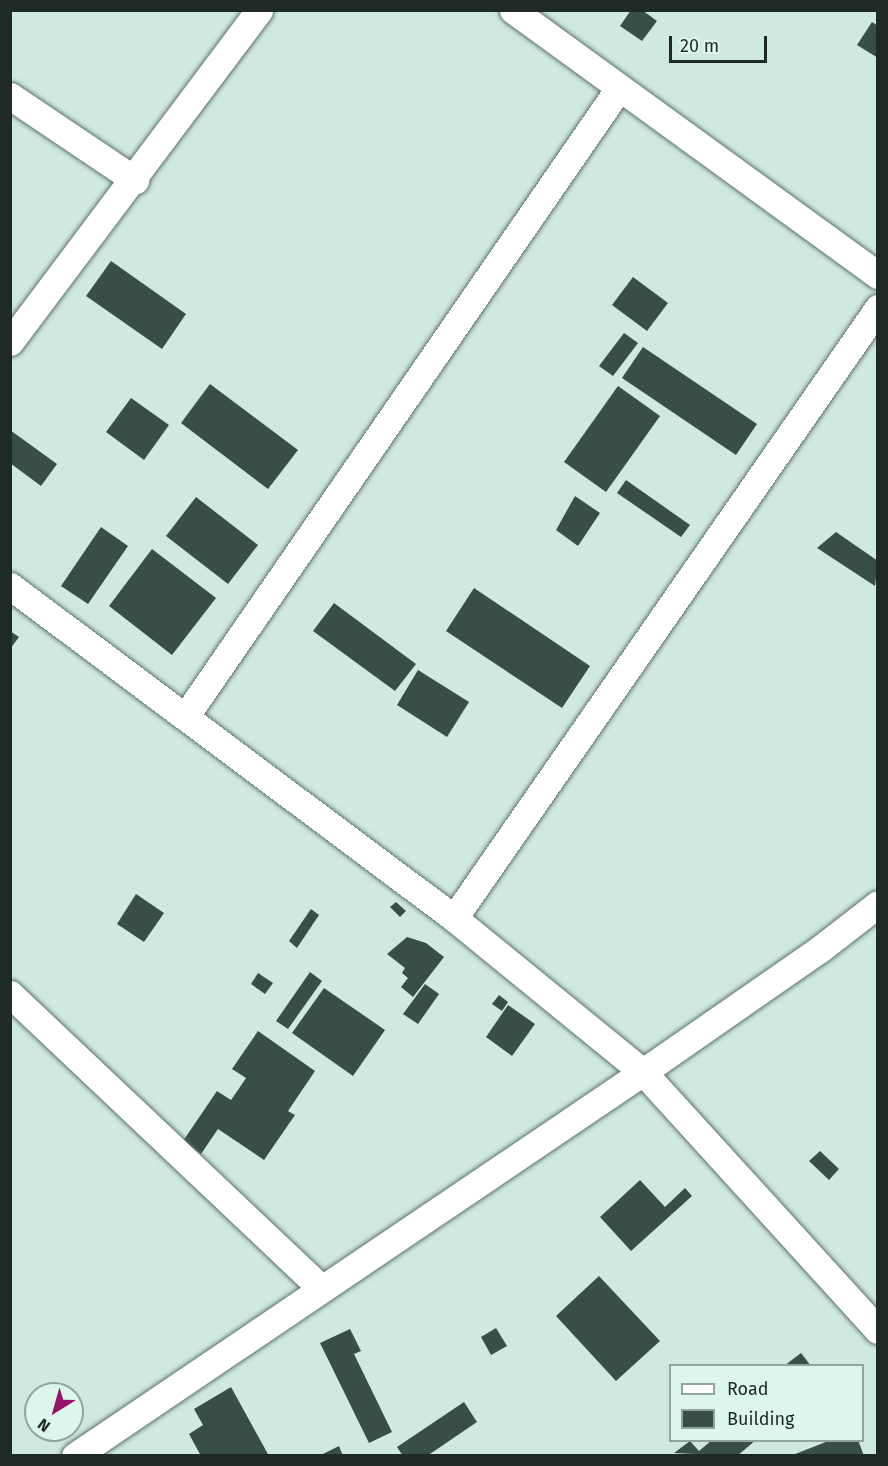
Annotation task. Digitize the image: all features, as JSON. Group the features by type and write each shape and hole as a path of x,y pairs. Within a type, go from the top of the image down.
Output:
{"street":[{"path":"10,342 135,180 258,10"},
{"path":"513,10 878,274"},
{"path":"185,717 619,88"},
{"path":"10,96 135,180"},
{"path":"454,918 878,308"},
{"path":"10,586 454,918 643,1072 878,1330"},
{"path":"75,1455 643,1072 820,949 878,904"},
{"path":"10,994 321,1288"}],"building":[{"path":"631,10 642,10 657,21 642,41 620,26"},
{"path":"872,22 878,26 878,58 857,45"},
{"path":"111,261 186,314 162,349 86,296"},
{"path":"633,277 668,303 647,331 612,305"},
{"path":"624,333 638,343 613,376 599,366"},
{"path":"643,347 757,424 736,455 622,378"},
{"path":"210,384 298,450 268,489 181,423"},
{"path":"618,386 660,416 606,492 564,462"},
{"path":"131,398 169,425 144,460 106,432"},
{"path":"10,430 57,464 41,486 10,463"},
{"path":"626,480 690,525 681,537 617,493"},
{"path":"575,496 600,513 578,546 556,530"},
{"path":"196,497 258,545 228,584 166,536"},
{"path":"101,527 128,546 88,604 61,586"},
{"path":"836,532 878,561 875,586 817,548"},
{"path":"152,549 216,598 172,655 109,606"},
{"path":"474,588 590,666 562,708 446,631"},
{"path":"334,603 416,664 395,691 313,631"},
{"path":"10,631 19,637 10,649"},
{"path":"418,670 469,702 447,737 397,705"},
{"path":"136,894 164,913 144,942 117,924"},
{"path":"396,902 406,911 400,917 390,907"},
{"path":"311,909 319,915 297,948 289,941"},
{"path":"407,937 426,943 444,957 413,997 401,987 408,978 402,973 405,968 387,954"},
{"path":"310,972 322,981 288,1029 276,1021"},
{"path":"258,973 273,983 265,994 251,984"},
{"path":"425,984 439,994 418,1024 403,1014"},
{"path":"324,988 385,1030 353,1076 292,1033"},
{"path":"499,995 508,1002 502,1011 492,1004"},
{"path":"508,1005 535,1024 512,1056 486,1037"},
{"path":"258,1031 315,1071 288,1111 295,1115 264,1160 218,1129 201,1154 183,1141 217,1091 231,1100 240,1087 246,1078 232,1069"},
{"path":"820,1151 839,1169 829,1180 809,1161"},
{"path":"640,1180 665,1207 685,1188 692,1196 631,1251 600,1217"},
{"path":"599,1276 660,1341 616,1381 556,1316"},
{"path":"496,1328 507,1346 491,1355 481,1337"},
{"path":"350,1329 361,1351 354,1354 392,1432 369,1443 320,1343"},
{"path":"801,1353 809,1364 787,1364"},
{"path":"231,1387 269,1456 201,1456 189,1434 203,1425 194,1409"},
{"path":"464,1402 477,1422 427,1456 403,1456 397,1447"},
{"path":"689,1442 699,1451 710,1442 754,1442 737,1456 674,1453"},
{"path":"826,1442 859,1442 864,1456 790,1456"},
{"path":"339,1446 343,1456 319,1456"}]}
